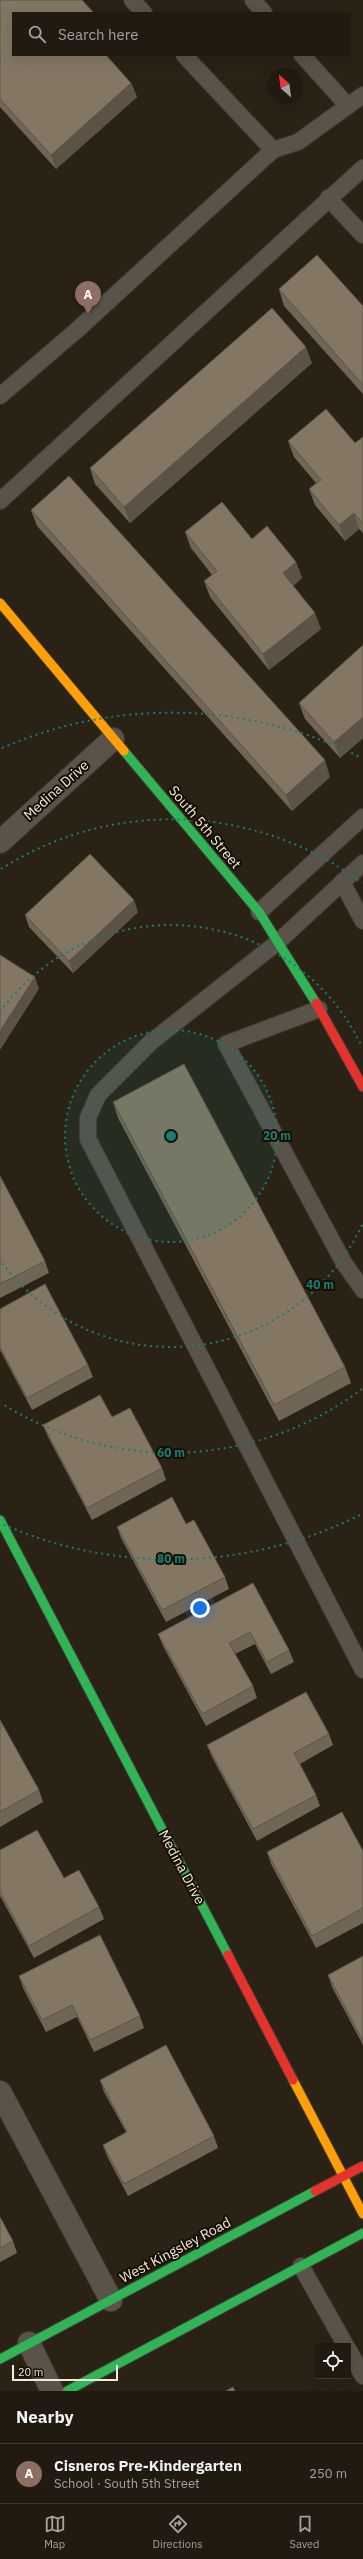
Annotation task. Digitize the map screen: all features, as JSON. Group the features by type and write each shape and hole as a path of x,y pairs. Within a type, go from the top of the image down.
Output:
{"street":[{"name":"South 5th Street","path":"0,603 259,912 319,1009 363,1087"},
{"name":"Medina Drive","path":"0,842 113,739"},
{"name":"Medina Drive","path":"0,1520 363,2214"},
{"path":"0,2092 111,2300"},
{"name":"West Kingsley Road","path":"0,2359 363,2166"},
{"path":"67,2391 363,2233"},
{"path":"29,2343 52,2391"}],"lane":[{"path":"132,0 143,12"},
{"path":"253,0 263,12"},
{"path":"185,56 273,150"},
{"path":"303,56 348,106"},
{"path":"0,396 77,330 273,150 298,142 363,95"},
{"path":"0,501 328,198 363,168"},
{"path":"328,198 363,235"},
{"path":"259,912 363,817"},
{"path":"363,863 278,942 150,1042 98,1094 88,1118 88,1139 363,1670"},
{"path":"342,882 363,921"},
{"path":"319,1009 226,1044 344,1263 363,1290"},
{"path":"302,2266 344,2343"},
{"path":"351,2354 363,2376"}],"building":[{"path":"0,0 82,0 93,12 12,12 12,56 107,56 131,83 51,155 0,99"},
{"path":"317,255 363,306 363,385 279,289"},
{"path":"272,308 306,347 124,507 90,468"},
{"path":"326,409 355,443 363,437 363,524 354,513 339,525 309,489 321,480 288,441"},
{"path":"69,476 325,760 286,795 31,510"},
{"path":"222,502 252,539 267,526 296,562 283,573 315,613 263,654 204,581 217,571 185,532"},
{"path":"363,645 363,717 334,742 299,703"},
{"path":"90,854 134,900 69,961 25,915"},
{"path":"0,955 35,977 0,1031"},
{"path":"184,1064 345,1367 274,1405 113,1102"},
{"path":"0,1176 45,1261 0,1284"},
{"path":"45,1284 88,1365 27,1398 0,1347 0,1309"},
{"path":"100,1395 112,1417 130,1408 162,1468 87,1508 43,1425"},
{"path":"172,1497 186,1524 194,1520 225,1577 162,1610 117,1527"},
{"path":"253,1583 289,1650 267,1662 250,1632 229,1643 253,1686 202,1714 158,1634"},
{"path":"306,1692 329,1734 294,1753 316,1795 253,1829 207,1745"},
{"path":"0,1720 39,1790 0,1812"},
{"path":"342,1812 363,1851 363,1908 312,1936 267,1852"},
{"path":"37,1830 64,1878 79,1870 99,1907 29,1946 0,1892 0,1850"},
{"path":"100,1935 140,2016 90,2040 72,2005 42,2020 19,1976"},
{"path":"363,1956 363,2041 328,1975"},
{"path":"166,2045 214,2136 124,2184 103,2145 127,2132 100,2080"},
{"path":"0,2217 13,2241 0,2248"},
{"path":"233,2387 235,2391 226,2391"}],"traffic: fast":[{"path":"124,751 259,912 316,1003"},
{"path":"0,1520 228,1955"},
{"path":"0,2359 315,2191"},
{"path":"67,2391 363,2233"}],"traffic: slow":[{"path":"0,603 124,751"},
{"path":"293,2080 363,2214"}],"traffic: jam":[{"path":"316,1003 363,1087"},
{"path":"228,1955 293,2080"},
{"path":"315,2191 363,2166"}],"place":[{"name":"Cisneros Pre-Kindergarten","path":"88,314"}]}
